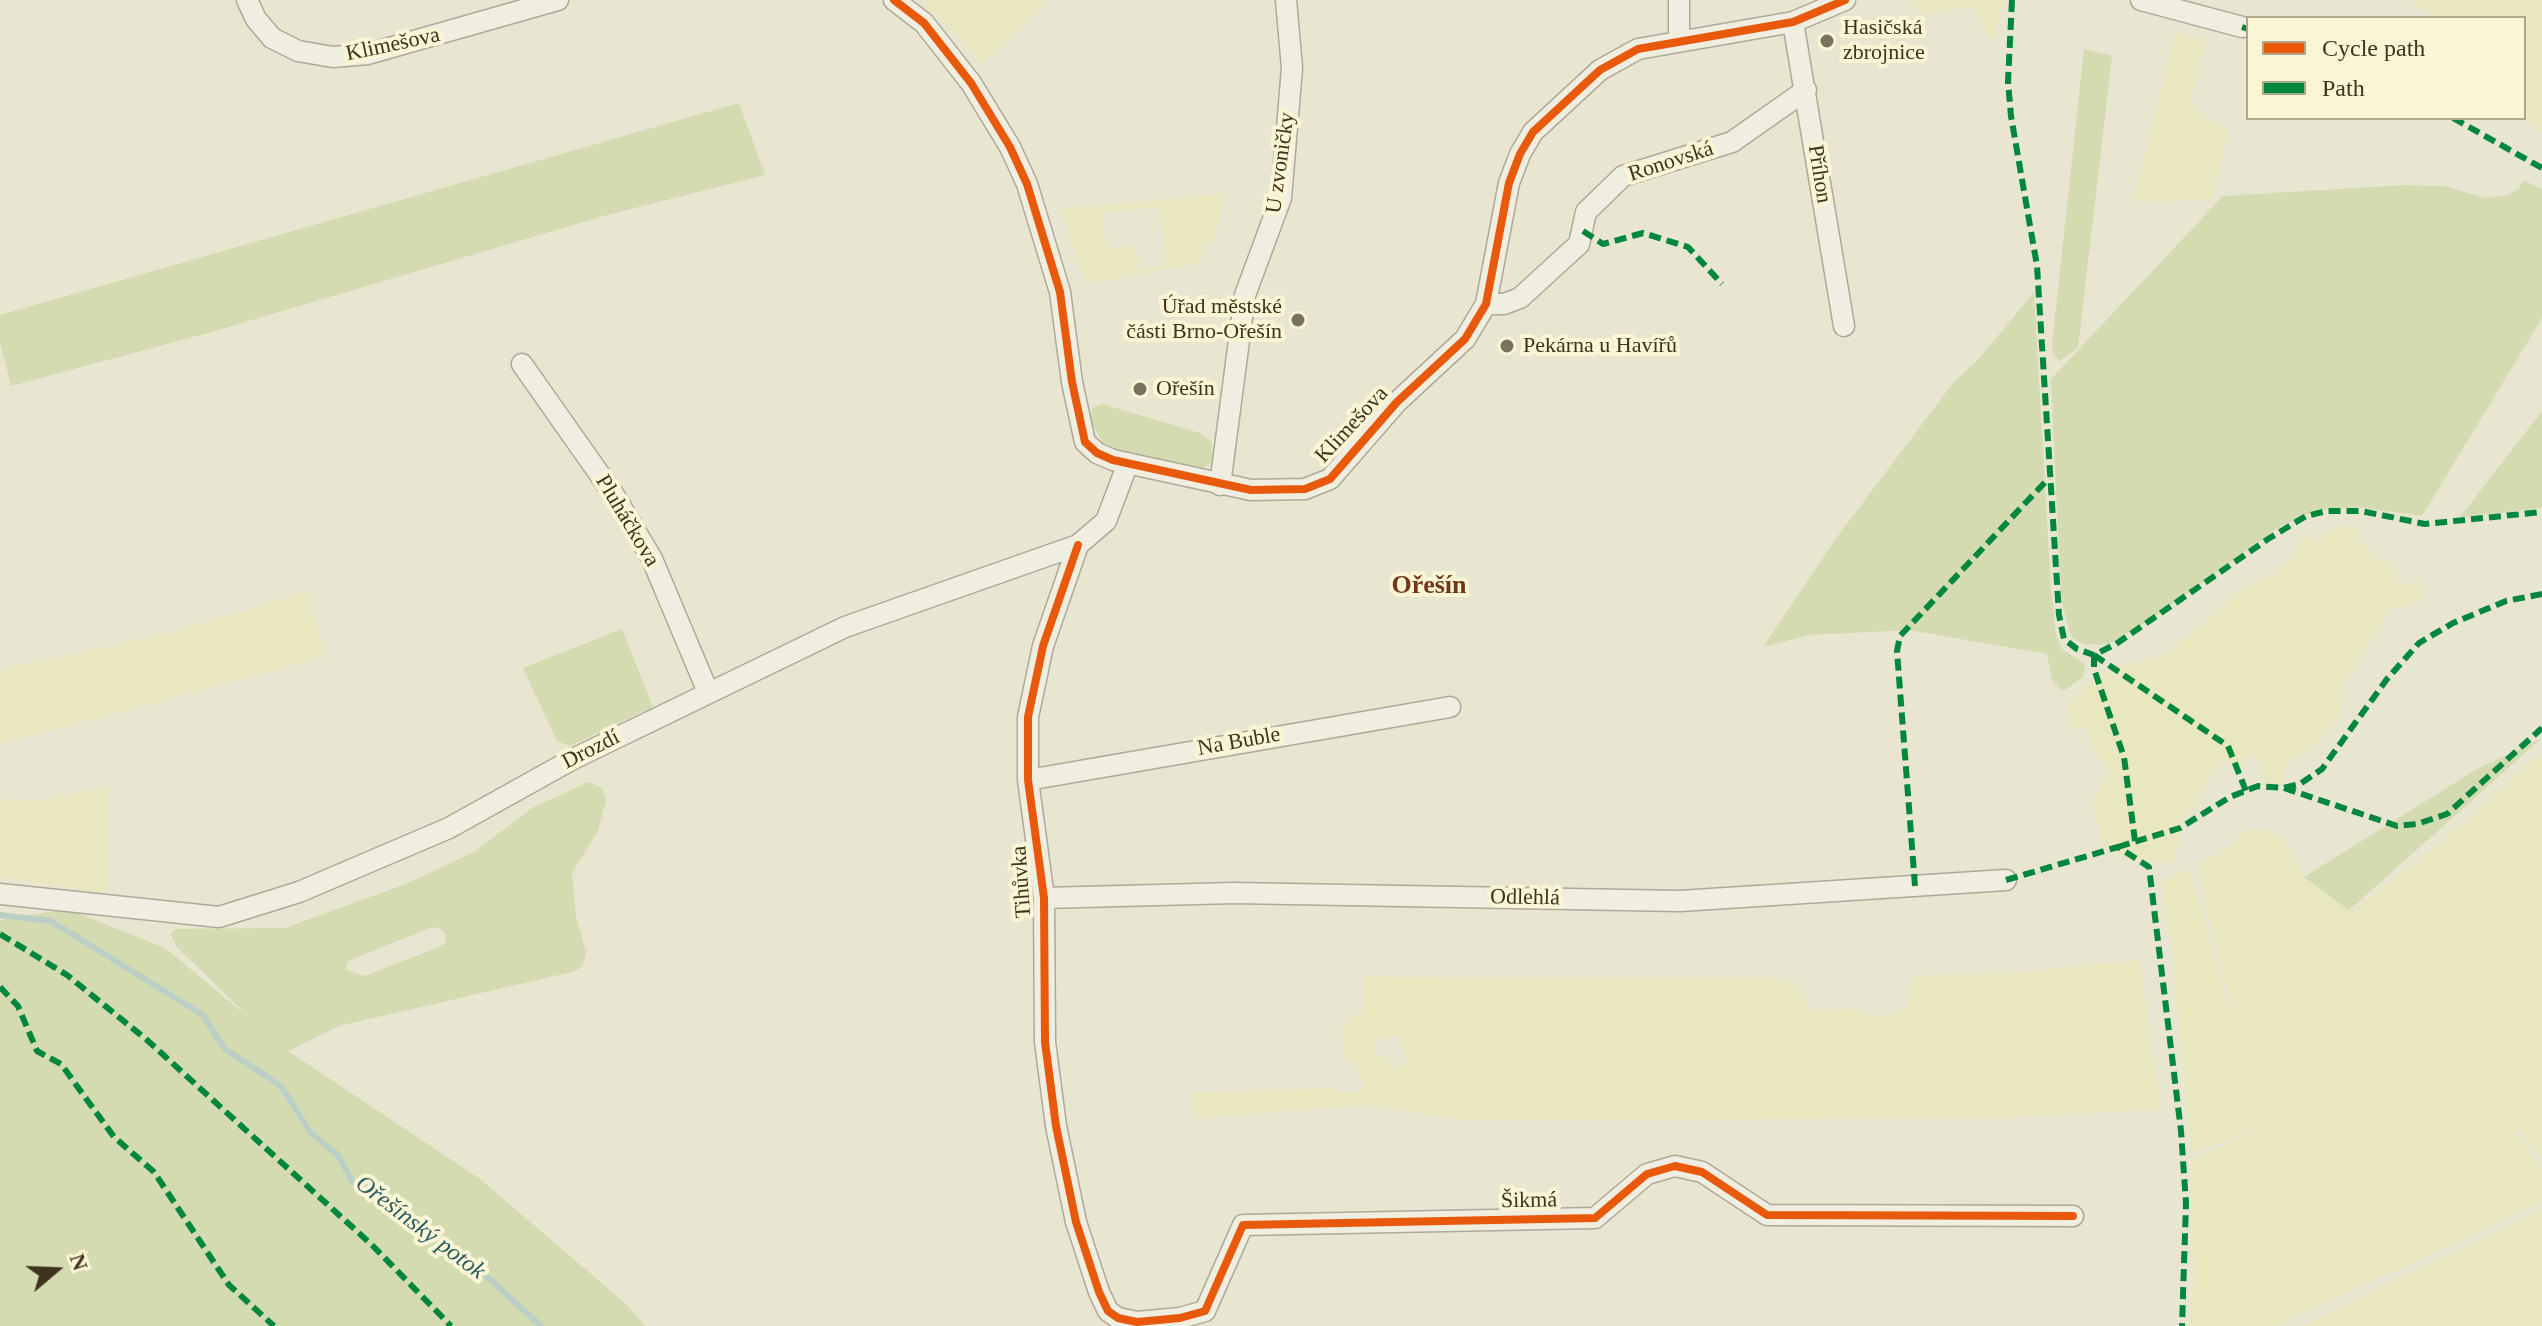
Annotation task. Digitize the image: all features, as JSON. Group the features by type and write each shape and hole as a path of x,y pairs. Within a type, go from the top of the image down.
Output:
{"street":[{"name":"Klimešova","path":"247,0 256,19 272,38 298,51 333,57 368,54 558,0"},
{"name":"Klimešova","path":"894,0 924,23 971,83 1010,147 1050,251 1085,442 1097,453 1128,463 1251,490 1305,489 1330,479 1397,402 1465,339 1486,304 1509,183 1533,132 1573,93 1615,60 1638,49 1793,22 1845,0"},
{"name":"U zvoničky","path":"1220,485 1245,295 1281,198 1292,68 1286,0"},
{"path":"1288,26 1304,0"},
{"path":"1679,0 1679,40"},
{"path":"2141,0 2242,27"},
{"name":"Příhon","path":"1793,22 1844,326"},
{"name":"Ronovská","path":"1486,304 1504,304 1520,298 1579,244 1586,212 1623,176 1732,142 1806,90"},
{"name":"Pluháčkova","path":"522,364 612,492 652,559 708,692"},
{"name":"Drozdí","path":"0,894 219,917 299,892 449,828 573,759 845,627 1078,545 1106,521 1128,463"},
{"name":"Tihůvka","path":"1076,1222 1056,1126 1045,1042 1044,898 1028,780 1028,717 1047,635 1078,545"},
{"name":"Na Buble","path":"1028,780 1450,707"},
{"name":"Odlehlá","path":"1044,898 1234,893 1680,901 2006,880"},
{"name":"Šikmá","path":"1076,1222 1108,1311 1118,1318 1137,1322 1180,1318 1205,1311 1243,1225 1595,1218 1647,1174 1675,1166 1702,1172 1767,1215 2073,1216"}],"shaded area":[{"path":"929,0 1049,0 981,65 949,26 923,6"},
{"path":"1912,0 2003,0 1996,37 1988,37 1974,5 1921,16"},
{"path":"2411,0 2542,0 2542,133 2526,119 2526,16 2432,16"},
{"path":"2175,33 2205,40 2191,97 2193,105 2205,119 2228,128 2212,200 2133,201"},
{"path":"1224,194 1213,243 1203,244 1200,263 1085,284 1060,209","holes":["1160,206 1166,266 1139,271 1135,245 1106,249 1102,213"]},
{"path":"2348,525 2357,528 2360,541 2380,560 2393,562 2394,579 2406,586 2419,578 2424,600 2405,608 2391,607 2342,686 2340,712 2326,734 2307,754 2294,756 2284,768 2284,783 2276,787 2263,779 2262,758 2252,756 2237,767 2224,759 2206,784 2195,809 2183,817 2174,863 2129,861 2102,846 2092,799 2109,772 2094,751 2086,728 2072,729 2066,706 2097,677 2117,666 2160,657 2179,643 2248,585 2273,573 2295,556 2302,531 2319,542 2333,528"},
{"path":"307,591 325,657 0,744 0,670 170,633"},
{"path":"2542,753 2542,1161 2521,1130 2515,1132 2542,1171 2542,1202 2276,1326 2189,1326 2194,1278 2191,1160 2261,1128 2259,1124 2256,1129 2191,1154 2172,950 2161,881 2190,869 2245,1066 2197,864 2220,854 2242,833 2255,829 2269,831 2282,839 2304,877 2351,912 2445,839"},
{"path":"108,786 106,893 0,877 0,799 41,801"},
{"path":"2139,959 2161,1109 1993,1118 1463,1120 1366,1105 1194,1118 1192,1093 1335,1088 1344,1093 1365,1090 1355,1061 1345,1062 1343,1026 1349,1017 1363,1011 1363,977 1780,979 1795,982 1809,1010 1861,1009 1873,1018 1906,1010 1913,976 2029,972","holes":["1398,1036 1407,1063 1391,1071 1386,1056 1377,1058 1373,1038"]},
{"path":"2542,1210 2542,1326 2301,1326"}],"green space":[{"path":"2084,49 2112,56 2078,348 2060,361 2054,356 2052,345"},
{"path":"739,103 765,175 607,215 208,333 11,386 0,342 0,315"},
{"path":"2523,180 2542,189 2542,318 2422,516 2358,507 2317,510 2279,527 2159,614 2107,645 2083,644 2071,636 2061,600 2051,379 2223,196 2404,185 2444,186 2485,198 2508,195 2519,189"},
{"path":"2034,292 2056,634 2062,649 2085,664 2083,677 2063,691 2052,680 2047,654 1909,630 1809,635 1763,647 1837,537 1953,383 1977,361"},
{"path":"1102,404 1200,433 1212,443 1213,461 1203,468 1121,451 1103,443 1088,416 1094,407"},
{"path":"2542,411 2542,508 2460,517"},
{"path":"622,629 653,707 570,746 557,741 523,668"},
{"path":"2542,738 2349,910 2304,877 2477,769"},
{"path":"589,782 602,788 606,800 598,831 572,873 576,916 586,952 583,965 576,971 339,1026 288,1051 480,1179 626,1304 645,1326 0,1326 0,920 67,909 165,948 253,1021 176,946 171,935 174,929 285,928 406,884 474,852 534,807","holes":["432,927 442,929 446,941 441,946 365,976 346,970 348,961"]}],"waterway":[{"name":"Ořešínský potok","path":"0,915 51,921 203,1015 225,1049 281,1086 311,1133 337,1154 353,1182 459,1251 541,1326"}],"marked path":[{"path":"2012,0 2008,82 2037,266 2059,615 2064,639 2077,649 2094,655 2116,644 2306,516 2327,511 2361,511 2425,524 2542,512"},
{"path":"2242,27 2246,28"},
{"path":"2457,120 2542,168"},
{"path":"1583,231 1603,244 1643,233 1688,247 1722,284"},
{"path":"1915,886 1897,651 1900,636 2049,478"},
{"path":"2118,847 2180,828 2230,797 2258,786 2283,788 2300,784 2322,769 2387,679 2419,643 2453,623 2506,601 2542,594"},
{"path":"2094,655 2228,746 2246,791"},
{"path":"2094,655 2094,669 2124,757 2135,841"},
{"path":"2284,788 2397,826 2417,824 2447,814 2542,728"},
{"path":"2006,880 2118,847 2149,867 2181,1131 2186,1203 2182,1326"},
{"path":"0,934 67,975 147,1040 372,1245 451,1326"},
{"path":"0,987 18,1006 37,1051 61,1064 114,1137 154,1172 229,1285 274,1326"}],"cycle path":[{"path":"894,0 924,23 971,83 1010,147 1027,184 1060,292 1072,382 1085,442 1097,453 1113,460 1251,490 1305,489 1330,479 1397,402 1465,339 1486,304 1509,183 1520,154 1533,132 1600,70 1638,49 1793,22 1845,0"},
{"path":"1078,545 1043,646 1028,717 1028,780 1044,898 1045,1042 1056,1126 1076,1222 1099,1292 1108,1311 1118,1318 1137,1322 1180,1318 1205,1311 1243,1225 1595,1218 1647,1174 1675,1166 1702,1172 1767,1215 2073,1216"}],"place":[{"name":"Hasičská zbrojnice","path":"1827,41"},
{"name":"Úřad městské části Brno-Ořešín","path":"1298,320"},
{"name":"Pekárna u Havířů","path":"1507,346"},
{"name":"Ořešín","path":"1140,389"}],"district":[{"name":"Ořešín","path":"1429,586"}]}
